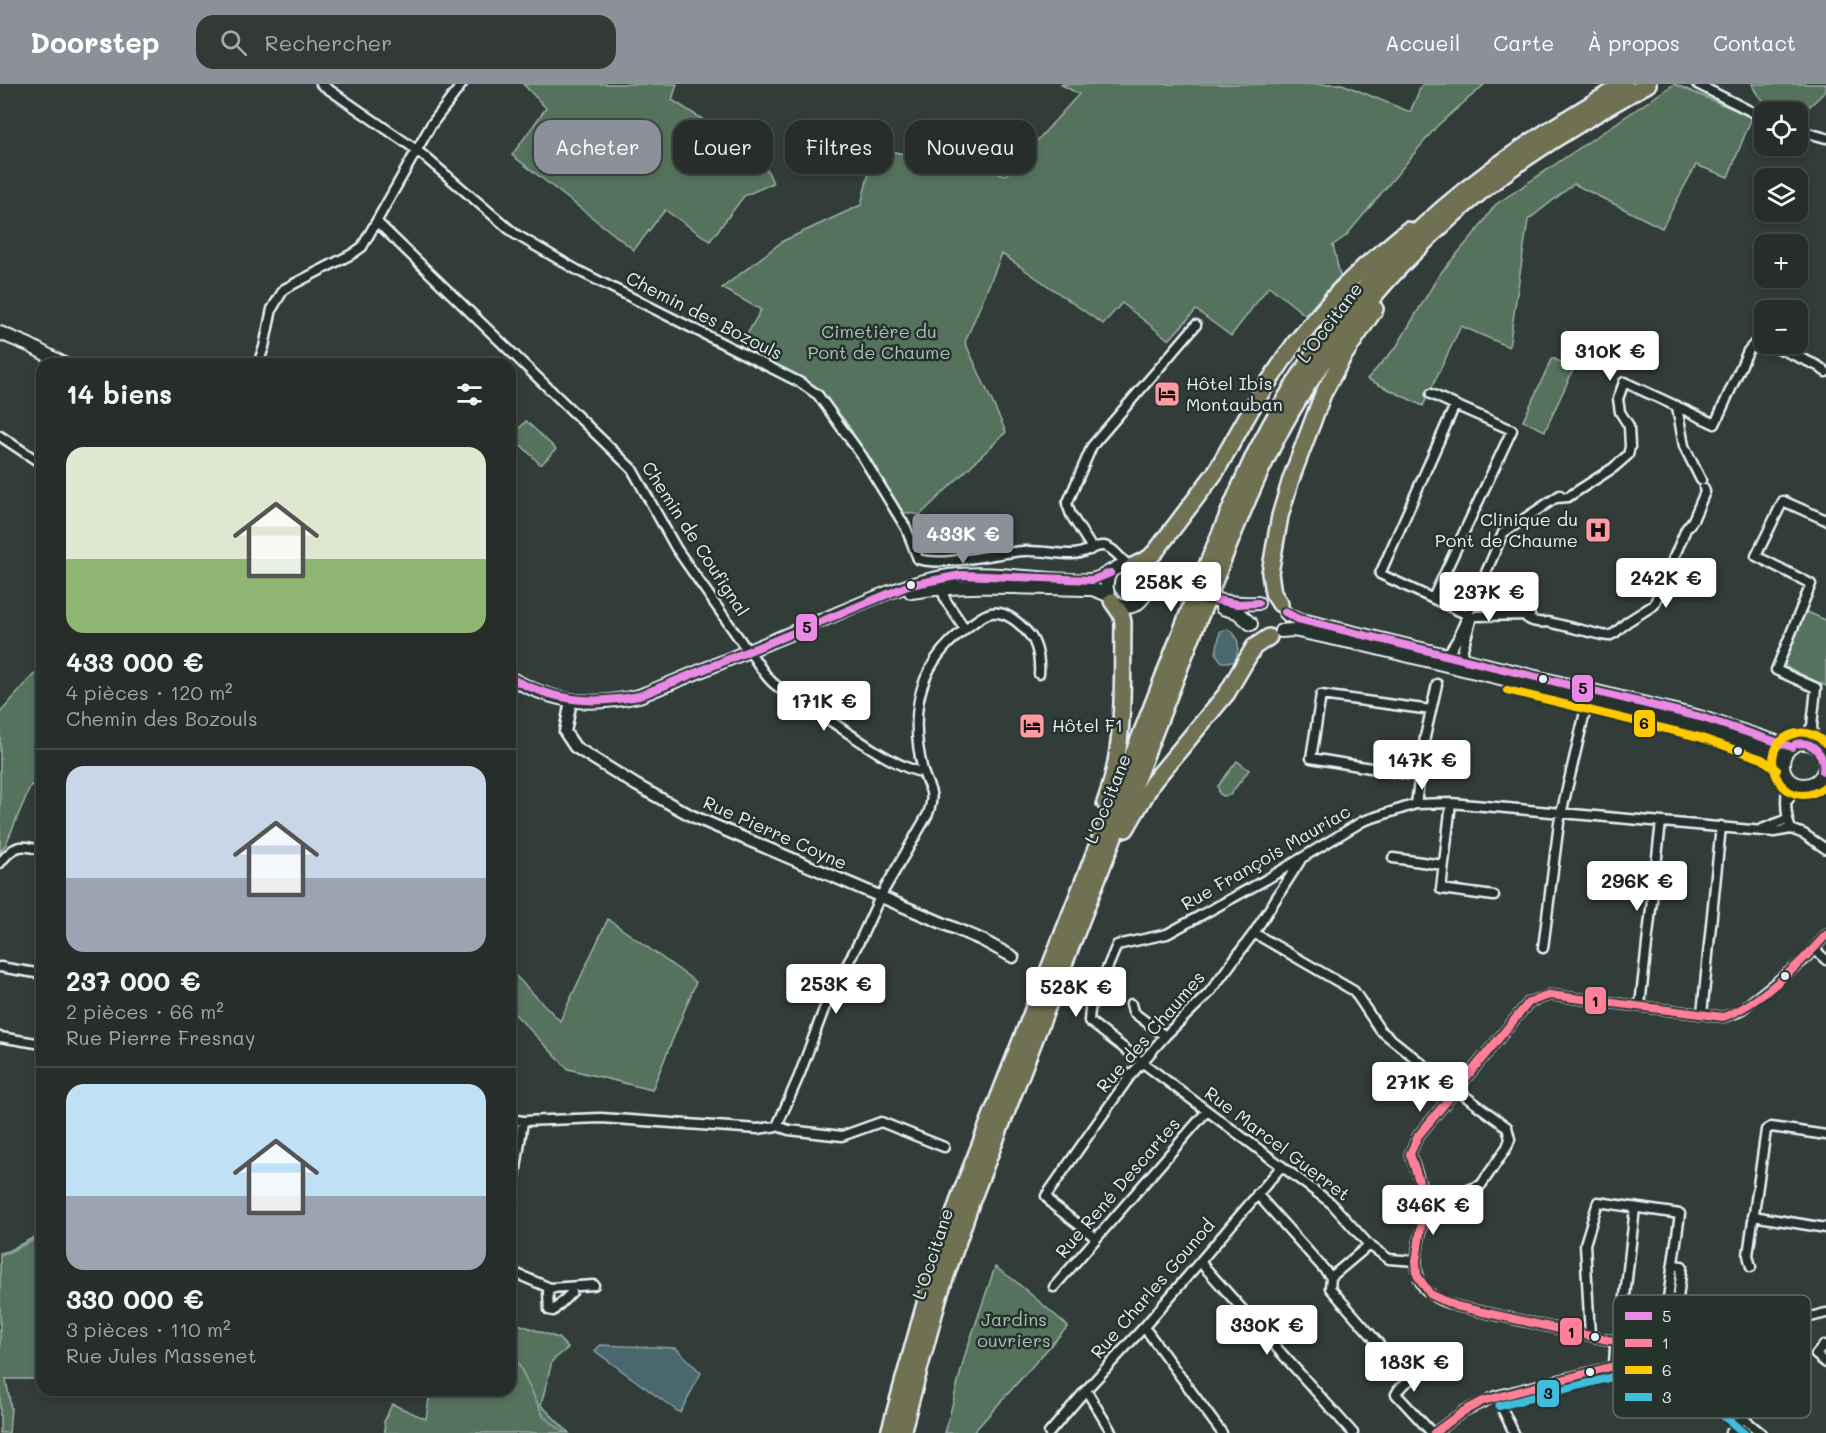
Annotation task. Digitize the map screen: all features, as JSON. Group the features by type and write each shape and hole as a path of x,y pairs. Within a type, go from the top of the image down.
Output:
{"highway":[{"name":"L'Occitane","path":"889,1433 928,1293 952,1219 1090,879 1256,452 1302,373 1353,303 1422,227 1469,187 1548,130 1625,84"},
{"name":"L'Occitane","path":"1208,579 1275,441 1325,360 1354,319 1394,274 1451,218 1506,173 1568,131 1648,84"},
{"path":"1136,569 1156,551 1215,473 1275,370 1316,317 1365,266 1432,210 1469,187"},
{"path":"1283,608 1270,583 1280,516 1291,479 1320,402 1343,357 1365,322 1451,218"},
{"path":"1090,879 1093,837 1107,797 1120,735 1123,622 1121,614 1110,598"},
{"path":"1090,879 1114,854 1134,812 1153,782 1227,693 1254,646 1275,634"},
{"name":"L'Occitane","path":"902,1433 939,1296 1090,879"}],"main road":[{"path":"0,333 53,358"},
{"path":"516,681 548,696 571,701 612,702 639,696 910,585 948,577 1000,576 1093,580 1117,567 1136,569 1153,585 1166,590 1237,604 1269,600 1283,608 1288,615 1298,619 1442,654 1461,656 1700,717 1796,745 1814,746 1822,753 1825,765 1821,781 1803,784 1795,783 1788,777 1783,762 1787,752 1796,745"},
{"path":"1136,569 1147,588 1142,600"},
{"path":"1110,598 1106,584 1111,572"},
{"path":"941,588 948,581 1000,576"},
{"path":"883,596 960,586 1092,589 1118,604 1130,606 1142,600 1161,596 1230,609 1243,616 1257,633 1275,634 1293,630 1702,727 1765,749 1783,762"},
{"path":"1251,624 1251,612 1258,603"},
{"path":"1275,634 1286,622 1283,608"}],"street":[{"name":"Chemin des Bozouls","path":"321,84 418,151 515,234 577,270 801,383 818,394 862,456 900,517 918,559 943,561 1024,551 1073,554 1096,547 1107,547"},
{"path":"260,358 272,309 284,289 352,255 362,247 431,125 462,84"},
{"path":"1698,84 1754,113"},
{"path":"1808,133 1826,138"},
{"name":"Chemin de Coufignal","path":"377,222 632,469 676,548 765,675 780,688 883,754 913,771 923,772"},
{"path":"1090,550 1090,545 1071,515 1067,504 1092,446 1196,325"},
{"path":"1364,645 1448,663 1461,656 1473,613 1475,595 1503,532 1572,488 1578,489 1613,468 1628,455 1629,426 1620,412 1618,399 1624,382 1715,424 1748,351 1754,344"},
{"path":"1792,354 1823,368"},
{"path":"1431,394 1512,430 1433,598"},
{"path":"1455,405 1380,574 1473,613 1526,616 1528,619 1608,636 1654,605 1686,529 1693,520 1705,492 1683,446 1677,407"},
{"path":"0,436 36,460"},
{"path":"1814,746 1812,726 1816,688 1776,670 1811,584 1756,556 1783,501 1826,520"},
{"path":"1107,547 1136,569"},
{"path":"1107,547 1112,555 1111,572"},
{"path":"952,608 952,594 960,586"},
{"path":"941,588 946,601 965,629"},
{"path":"777,1126 800,1076 824,1009 880,897 928,814 933,799 930,785 923,772 917,727 917,706 921,686 933,664 949,643 965,629 988,613 999,612 1010,616 1033,639 1040,663 1039,674"},
{"path":"1442,654 1450,651 1454,646 1473,613"},
{"path":"1416,804 1419,776 1437,684"},
{"path":"1419,776 1311,758 1321,695 1431,710"},
{"path":"1543,948 1561,813 1588,696 1668,709"},
{"name":"Rue Pierre Coyne","path":"571,701 565,732 576,747 636,785 692,816 982,940 1013,957"},
{"path":"1796,745 1812,726"},
{"path":"1788,777 1787,819 1791,829 1804,834 1826,849"},
{"path":"1788,801 1791,794 1803,784"},
{"path":"1451,803 1441,889 1494,896"},
{"name":"Rue François Mauriac","path":"1143,1063 1089,1021 1090,1009 1117,945 1167,934 1300,860 1363,821 1416,804 1451,803 1774,832 1791,829"},
{"name":"Rue François Mauriac","path":"1761,830 1787,819"},
{"path":"1640,1005 1661,822"},
{"path":"1702,1014 1721,826"},
{"path":"0,863 10,851 18,847 25,846 36,849"},
{"path":"1393,858 1443,865"},
{"name":"Rue des Chaumes","path":"1096,1238 1046,1197 1130,1076 1209,993 1254,933 1300,860"},
{"path":"1254,933 1353,991 1380,1030 1500,1122 1508,1131 1510,1139 1507,1147 1481,1185 1424,1207"},
{"path":"1613,1340 1456,1306 1430,1294 1418,1275 1416,1261 1424,1207 1420,1184 1410,1154 1418,1136 1529,1002 1550,995 1723,1017 1738,1012 1825,941"},
{"path":"1814,949 1826,960"},
{"path":"0,968 36,973"},
{"path":"1131,1004 1132,1012 1166,1036"},
{"path":"0,1037 36,1043"},
{"name":"Rue Marcel Guerret","path":"1143,1063 1331,1203 1369,1245 1389,1259 1416,1261"},
{"name":"Rue René Descartes","path":"1054,1287 1207,1111"},
{"path":"516,1120 601,1118 758,1129 777,1126 789,1130 843,1136 881,1122 944,1147"},
{"path":"516,1160 523,1121"},
{"path":"1751,1267 1748,1255 1766,1130 1771,1127 1826,1135"},
{"name":"Rue Charles Gounod","path":"1049,1433 1086,1389 1144,1327 1282,1166"},
{"path":"1257,1194 1330,1277 1330,1288 1379,1344"},
{"path":"1590,1336 1585,1244 1598,1202 1680,1214 1673,1265"},
{"path":"1624,1295 1635,1208"},
{"path":"1753,1216 1826,1228"},
{"path":"1330,1277 1369,1245"},
{"path":"1200,1262 1353,1433"},
{"path":"516,1274 550,1288 594,1285"},
{"path":"550,1288 548,1292 549,1310 554,1311 572,1292 569,1287"},
{"path":"1811,1317 1826,1313"},
{"path":"1144,1327 1222,1433"},
{"path":"1824,1345 1816,1355 1826,1363"},
{"path":"1438,1355 1396,1394 1433,1433 1464,1411 1496,1396 1613,1365"},
{"path":"1086,1389 1113,1433"},
{"path":"1496,1396 1514,1433"},
{"path":"1730,1433 1742,1418 1761,1433"}],"green space":[{"path":"523,84 677,84 672,100 704,120 673,120 673,174 769,174 773,183 744,196 710,241 665,210 634,250 536,174 661,174 661,120 537,120 546,108"},
{"name":"Cimetière du Pont de Chaume","path":"1060,84 1342,84 1410,112 1422,84 1485,84 1437,126 1346,236 1333,245 1340,276 1305,315 1269,286 1231,336 1196,310 1169,340 1122,303 1103,324 1002,254 965,342 1006,432 920,515 902,512 844,419 814,385 739,348 761,310 722,288 783,241 861,205 869,174 893,174 893,152 905,154 905,174 1036,174 1036,142 1079,94"},
{"path":"1674,84 1752,117 1728,177 1696,165 1662,228 1574,184 1528,220 1509,347 1461,326 1423,406 1367,379 1397,346 1439,275 1479,228 1495,205"},
{"path":"1752,84 1826,84 1826,91 1808,108 1808,102 1766,102 1755,91"},
{"path":"534,125 534,172 512,155"},
{"path":"1552,358 1574,368 1545,431 1523,421"},
{"path":"526,421 556,449 541,465 516,440 516,432"},
{"path":"1807,612 1826,620 1826,686 1786,667 1785,653"},
{"path":"36,674 36,786 31,785 6,844 0,852 0,713"},
{"path":"1237,761 1249,770 1230,795 1223,796 1219,793 1218,786"},
{"path":"608,919 696,982 652,1090 568,1069 516,1015 516,976 560,1021"},
{"path":"36,1236 36,1379 6,1379 11,1408 9,1433 0,1433 0,1253"},
{"name":"Jardins ouvriers","path":"995,1267 1014,1280 1068,1326 973,1433 945,1433 965,1355"},
{"path":"516,1323 558,1338 568,1348 552,1361 541,1405 569,1433 385,1433 384,1422 392,1404 426,1419 429,1396 516,1396"}],"water":[{"path":"1228,629 1237,640 1237,652 1234,662 1222,662 1216,654 1220,631"},
{"path":"600,1345 676,1348 701,1373 680,1413 595,1351"}],"waterway":[{"path":"0,1256 36,1239"},
{"path":"516,1359 544,1417 565,1433"}],"transit line":[{"name":"5","path":"516,681 542,692 573,699 604,700 639,696 910,585 961,575 1093,580 1110,573"},
{"name":"5","path":"1144,575 1153,585 1166,590 1237,604 1258,603"},
{"name":"5","path":"1285,612 1298,619 1700,717 1792,747"},
{"name":"6","path":"1507,690 1699,737 1762,759 1777,770"},
{"name":"6","path":"1826,744 1813,735 1797,733 1783,739 1775,750 1773,763 1776,776 1784,787 1795,794 1809,794 1826,786"},
{"name":"5","path":"1796,744 1808,744 1817,750 1822,759 1823,771"},
{"name":"1","path":"1410,1154 1418,1136 1529,1002 1550,995 1723,1017 1764,993 1805,958 1826,935"},
{"name":"1","path":"1410,1154 1420,1184 1424,1207 1416,1261 1417,1275 1430,1294 1456,1306 1613,1340"},
{"name":"1","path":"1434,1433 1464,1411 1483,1401 1613,1366"},
{"name":"3","path":"1499,1406 1613,1377"},
{"name":"3","path":"1726,1418 1744,1433"}],"place":[{"name":"Hôtel Ibis Montauban","path":"1167,394"},
{"name":"Clinique du Pont de Chaume","path":"1598,530"},
{"name":"Hôtel F1","path":"1032,726"}]}
